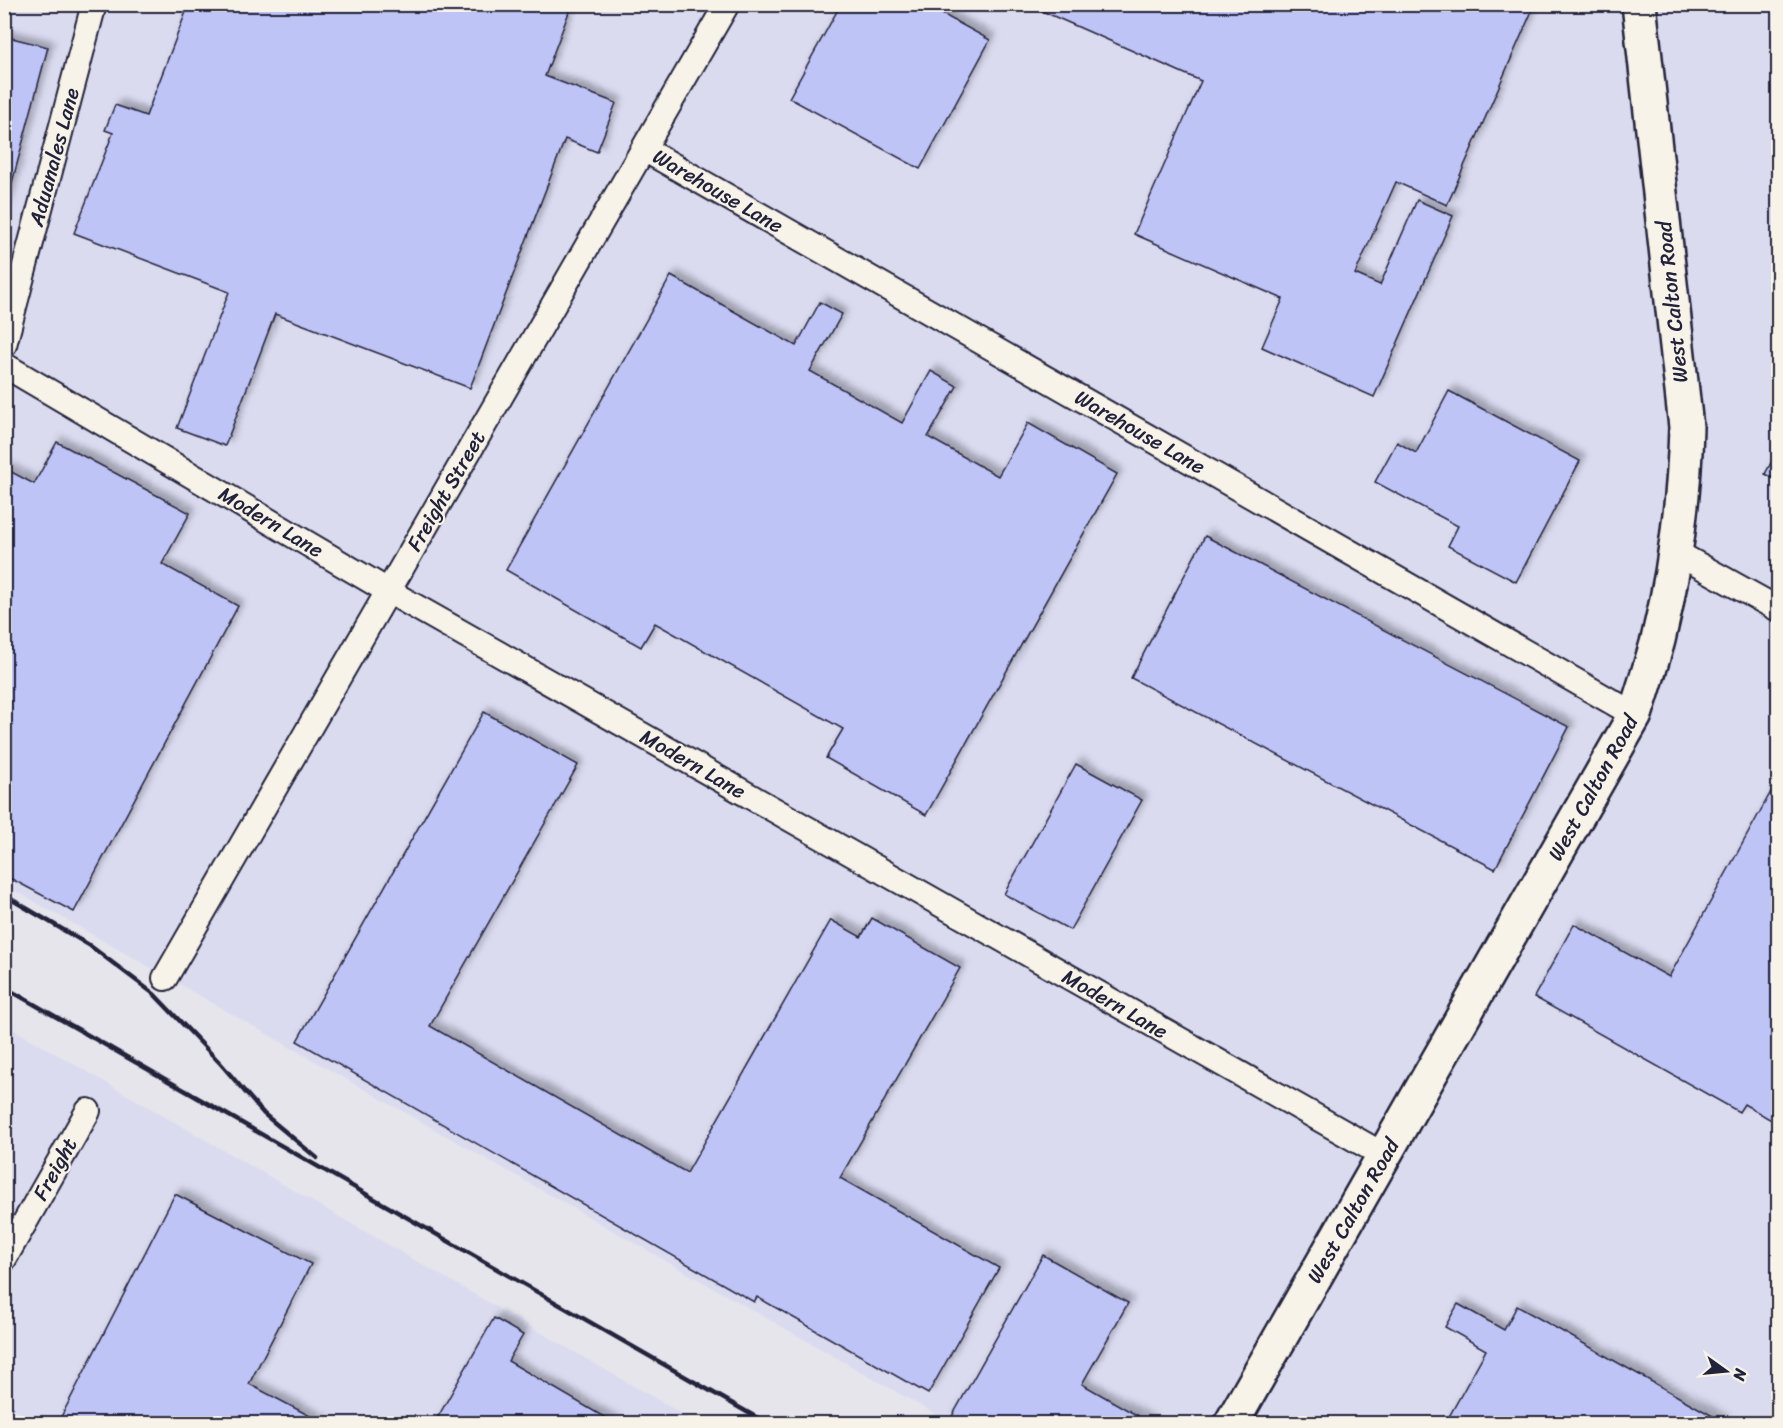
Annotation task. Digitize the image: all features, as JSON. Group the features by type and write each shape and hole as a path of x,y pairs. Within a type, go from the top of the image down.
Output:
{"main road":[{"name":"West Calton Road","path":"1232,1424 1635,715 1658,640 1675,552 1684,479 1686,427 1639,4"}],"street":[{"name":"Aduanales Lane","path":"4,345 94,4"},
{"name":"Freight Street","path":"165,978 727,4"},
{"name":"Warehouse Lane","path":"644,149 1635,715"},
{"name":"Modern Lane","path":"4,365 388,591 1385,1156"},
{"path":"1675,552 1779,609"},
{"name":"Freight","path":"4,1259 88,1111"}],"shaded area":[{"path":"5,5 1778,5 1778,1423 951,1423 5,885"},
{"path":"4,1024 698,1423 39,1424 5,1404"}],"building":[{"path":"189,4 572,4 545,76 616,103 597,152 565,139 470,388 275,314 225,446 177,428 229,292 74,233 113,133 105,130 115,105 146,116"},
{"path":"841,4 924,4 990,40 920,169 789,98"},
{"path":"1026,4 1535,4 1447,205 1396,182 1355,274 1380,285 1417,200 1453,216 1374,397 1262,347 1283,299 1134,234 1201,81"},
{"path":"4,36 48,47 4,213"},
{"path":"671,276 796,346 820,302 842,314 810,371 902,423 931,371 957,386 928,437 998,476 1028,423 1117,474 926,815 826,758 843,729 655,623 641,647 506,570"},
{"path":"1449,391 1580,461 1516,582 1448,546 1458,526 1375,482 1397,442 1416,453"},
{"path":"57,442 190,513 162,564 238,606 74,912 4,875 4,468 34,484"},
{"path":"1778,450 1778,481 1765,474"},
{"path":"1205,536 1569,727 1495,869 1131,678"},
{"path":"484,712 578,765 430,1026 687,1173 831,920 861,937 872,918 960,968 840,1178 999,1268 928,1394 757,1297 754,1302 297,1041"},
{"path":"1076,764 1142,800 1070,930 1004,894"},
{"path":"1778,779 1778,1124 1744,1104 1739,1112 1534,997 1574,924 1669,977"},
{"path":"175,1194 311,1264 249,1384 325,1424 63,1424 59,1421"},
{"path":"1043,1255 1128,1303 1082,1384 1152,1424 957,1424 950,1420"},
{"path":"1458,1304 1504,1330 1517,1306 1727,1424 1445,1424 1486,1350 1445,1327"},
{"path":"494,1318 523,1335 508,1361 616,1424 434,1424"}],"railway":[{"path":"4,895 89,945 154,994 221,1064 264,1114 317,1158"},
{"path":"4,987 768,1424"}]}
